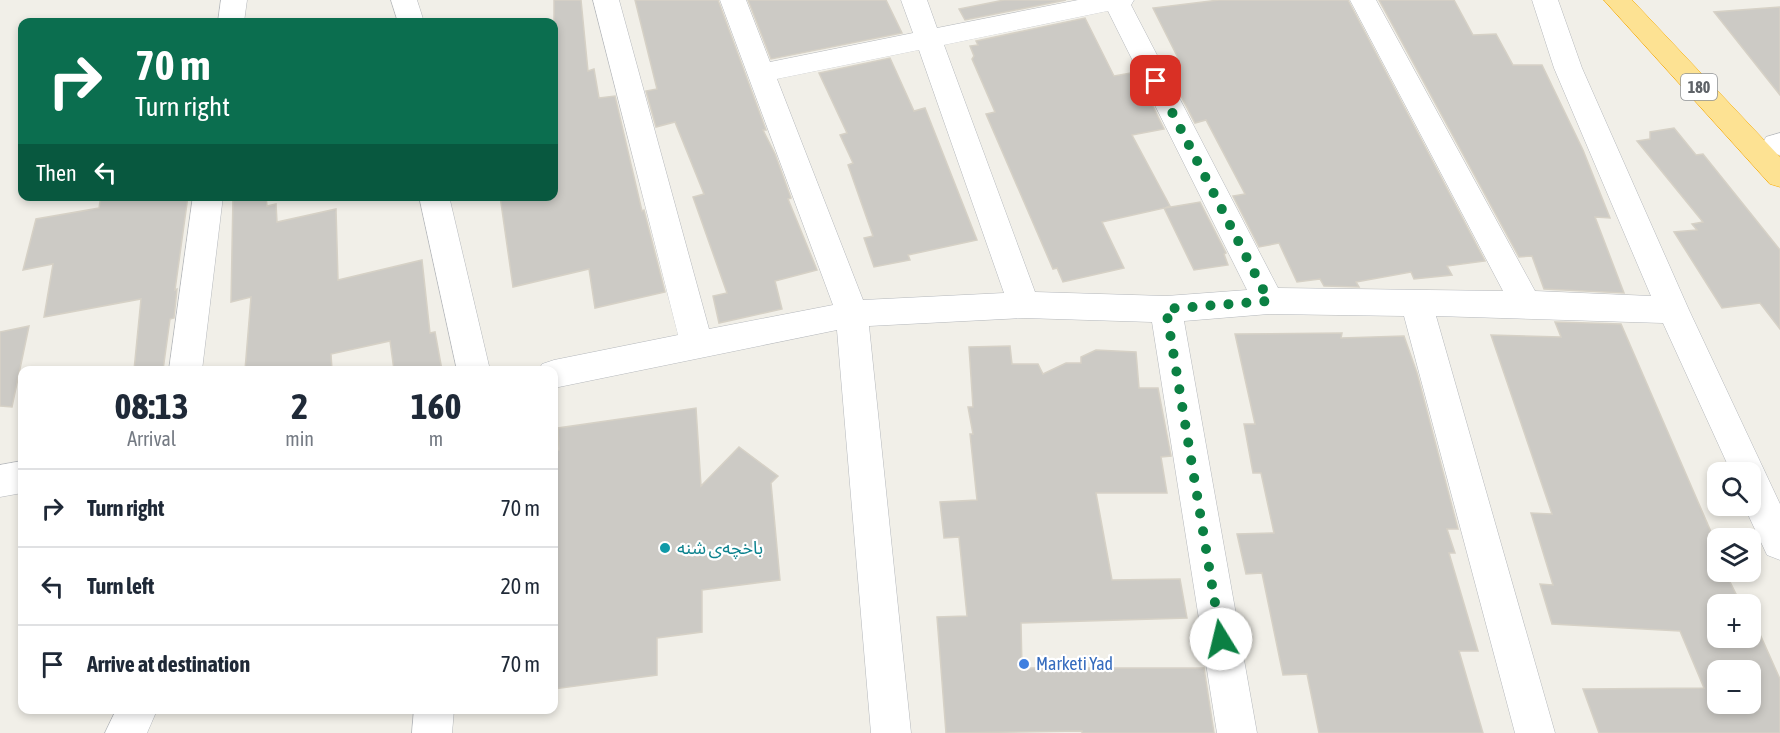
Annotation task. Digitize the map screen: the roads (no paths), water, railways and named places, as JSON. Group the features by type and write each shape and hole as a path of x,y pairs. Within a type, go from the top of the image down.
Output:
{"highway":[{"name":"180","path":"1617,0 1654,37 1780,176"},
{"name":"180","path":"1645,0 1779,146"}],"street":[{"path":"232,18 234,0"},
{"path":"404,0 410,18"},
{"path":"606,0 697,346"},
{"path":"733,0 852,314 891,733"},
{"path":"914,0 1024,305"},
{"path":"1115,0 1269,301"},
{"path":"760,73 1121,0"},
{"path":"1364,0 1526,304"},
{"path":"1545,0 1568,68 1673,310 1743,462"},
{"path":"186,366 207,201"},
{"path":"435,201 473,366"},
{"path":"558,373 852,314 1024,305 1166,309 1269,301 1526,304 1673,310"},
{"path":"1416,303 1535,733"},
{"path":"1166,309 1237,733"},
{"path":"0,481 18,478"},
{"path":"1761,502 1780,543"},
{"path":"126,733 135,714"},
{"path":"432,733 434,714"}],"place":[{"name":"باخچەی شنە","path":"665,548"},
{"name":"Marketi Yad","path":"1024,664"}]}
